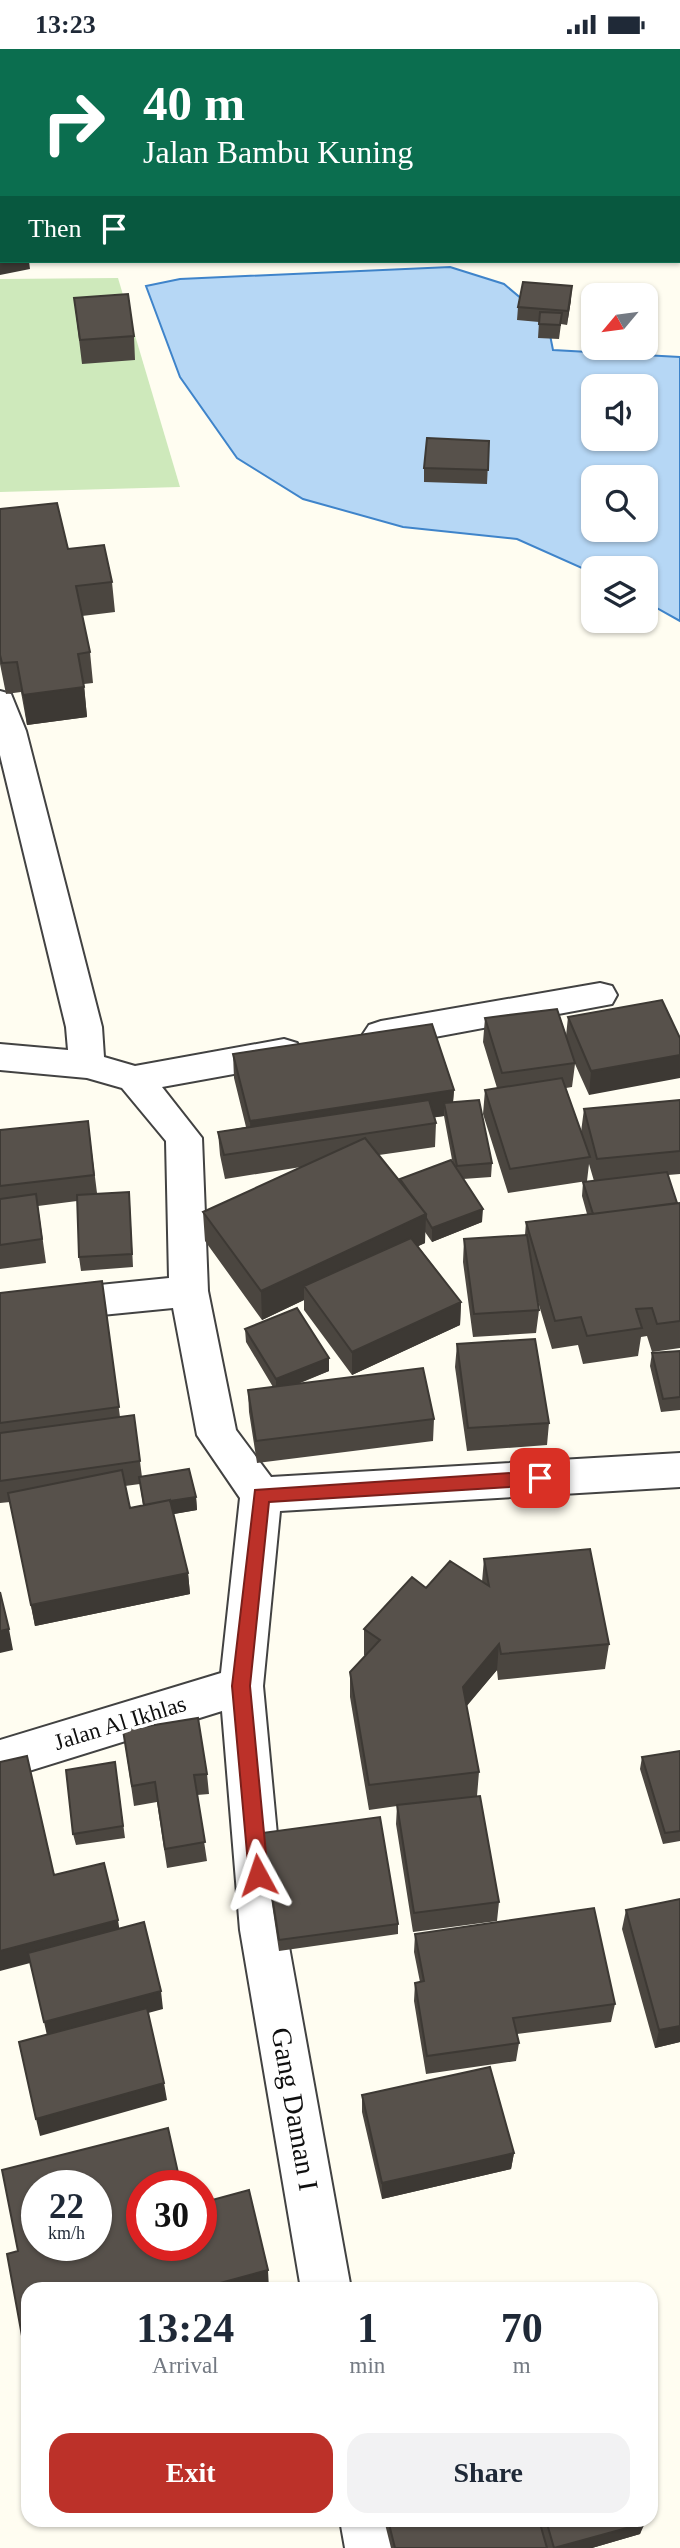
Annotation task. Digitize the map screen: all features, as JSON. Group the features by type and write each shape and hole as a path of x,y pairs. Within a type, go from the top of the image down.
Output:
{"street":[{"path":"0,701 10,731 83,1027 87,1065"},
{"path":"354,1039 600,995"},
{"path":"0,1058 87,1065 135,1079 313,1047"},
{"path":"135,1079 184,1138 188,1291 218,1435 261,1495 680,1470"},
{"path":"0,1310 188,1291"},
{"name":"Gang Daman I","path":"261,1495 241,1686 263,1930 325,2282"},
{"name":"Jalan Al Ikhlas","path":"0,1760 241,1686"},
{"path":"368,2527 372,2548"}],"green space":[{"path":"118,278 180,487 0,492 0,279"}],"water":[{"path":"450,267 504,284 547,320 553,350 581,352 581,361 658,361 658,356 680,357 680,621 658,609 658,556 581,556 581,568 517,539 403,527 303,499 237,458 180,377 146,286 180,279"}],"building":[{"path":"523,282 572,286 568,311 518,307"},
{"path":"128,294 134,336 80,340 74,298"},
{"path":"540,312 562,313 560,325 539,324"},
{"path":"427,438 489,441 488,470 424,468"},
{"path":"57,503 68,549 104,545 112,582 76,586 90,652 78,654 84,687 23,695 17,662 2,663 0,655 0,509"},
{"path":"662,1000 680,1038 680,1055 591,1071 568,1017"},
{"path":"557,1009 575,1063 502,1073 485,1018"},
{"path":"432,1024 454,1090 250,1121 233,1054"},
{"path":"562,1078 590,1157 510,1169 485,1090"},
{"path":"429,1100 436,1123 224,1155 218,1132"},
{"path":"479,1100 492,1163 457,1166 444,1103"},
{"path":"680,1100 680,1151 597,1159 584,1109"},
{"path":"88,1121 94,1175 0,1186 0,1130"},
{"path":"365,1138 426,1214 261,1291 203,1212"},
{"path":"451,1160 483,1209 432,1228 426,1214 400,1179"},
{"path":"667,1172 677,1203 593,1214 583,1182"},
{"path":"129,1192 132,1254 79,1257 77,1195"},
{"path":"36,1194 42,1239 0,1245 0,1199"},
{"path":"680,1203 680,1321 657,1324 652,1308 636,1309 642,1328 587,1336 581,1317 555,1321 526,1222"},
{"path":"527,1235 539,1310 474,1314 464,1239"},
{"path":"411,1238 461,1302 352,1352 304,1286"},
{"path":"102,1281 119,1407 0,1423 0,1293"},
{"path":"297,1308 329,1358 276,1379 245,1329"},
{"path":"535,1339 549,1423 468,1428 457,1344"},
{"path":"680,1351 680,1397 663,1399 652,1353"},
{"path":"423,1368 434,1419 256,1441 248,1390"},
{"path":"134,1415 140,1461 0,1481 0,1433"},
{"path":"189,1469 196,1497 144,1505 139,1477"},
{"path":"122,1470 130,1508 170,1500 188,1573 31,1605 8,1493"},
{"path":"590,1549 609,1644 501,1654 499,1644 463,1687 479,1772 369,1785 350,1672 380,1640 364,1629 412,1577 426,1588 450,1561 489,1586 484,1559"},
{"path":"0,1592 9,1629 0,1631"},
{"path":"198,1718 207,1774 194,1775 205,1842 165,1849 155,1782 132,1786 123,1730"},
{"path":"680,1751 680,1831 665,1833 642,1757"},
{"path":"27,1756 54,1875 104,1863 118,1920 0,1951 0,1762"},
{"path":"115,1762 123,1826 73,1834 66,1770"},
{"path":"480,1796 499,1902 414,1913 397,1805"},
{"path":"380,1817 398,1924 279,1940 262,1833"},
{"path":"680,1899 680,2026 659,2030 626,1910"},
{"path":"594,1908 615,2004 513,2018 519,2043 427,2056 415,1983 424,1981 415,1934"},
{"path":"144,1922 161,1991 44,2022 28,1953"},
{"path":"147,2008 164,2083 36,2119 19,2042"},
{"path":"490,2067 514,2153 382,2183 362,2095"},
{"path":"168,2128 177,2170 126,2170 126,2261 217,2261 217,2199 249,2190 268,2270 224,2282 21,2282 21,2331 7,2254 18,2251 2,2170"},
{"path":"390,2527 541,2527 547,2548 395,2548"},
{"path":"548,2527 630,2527 554,2548"}],"route":[{"path":"258,1875 241,1686 261,1495 540,1478"}]}
